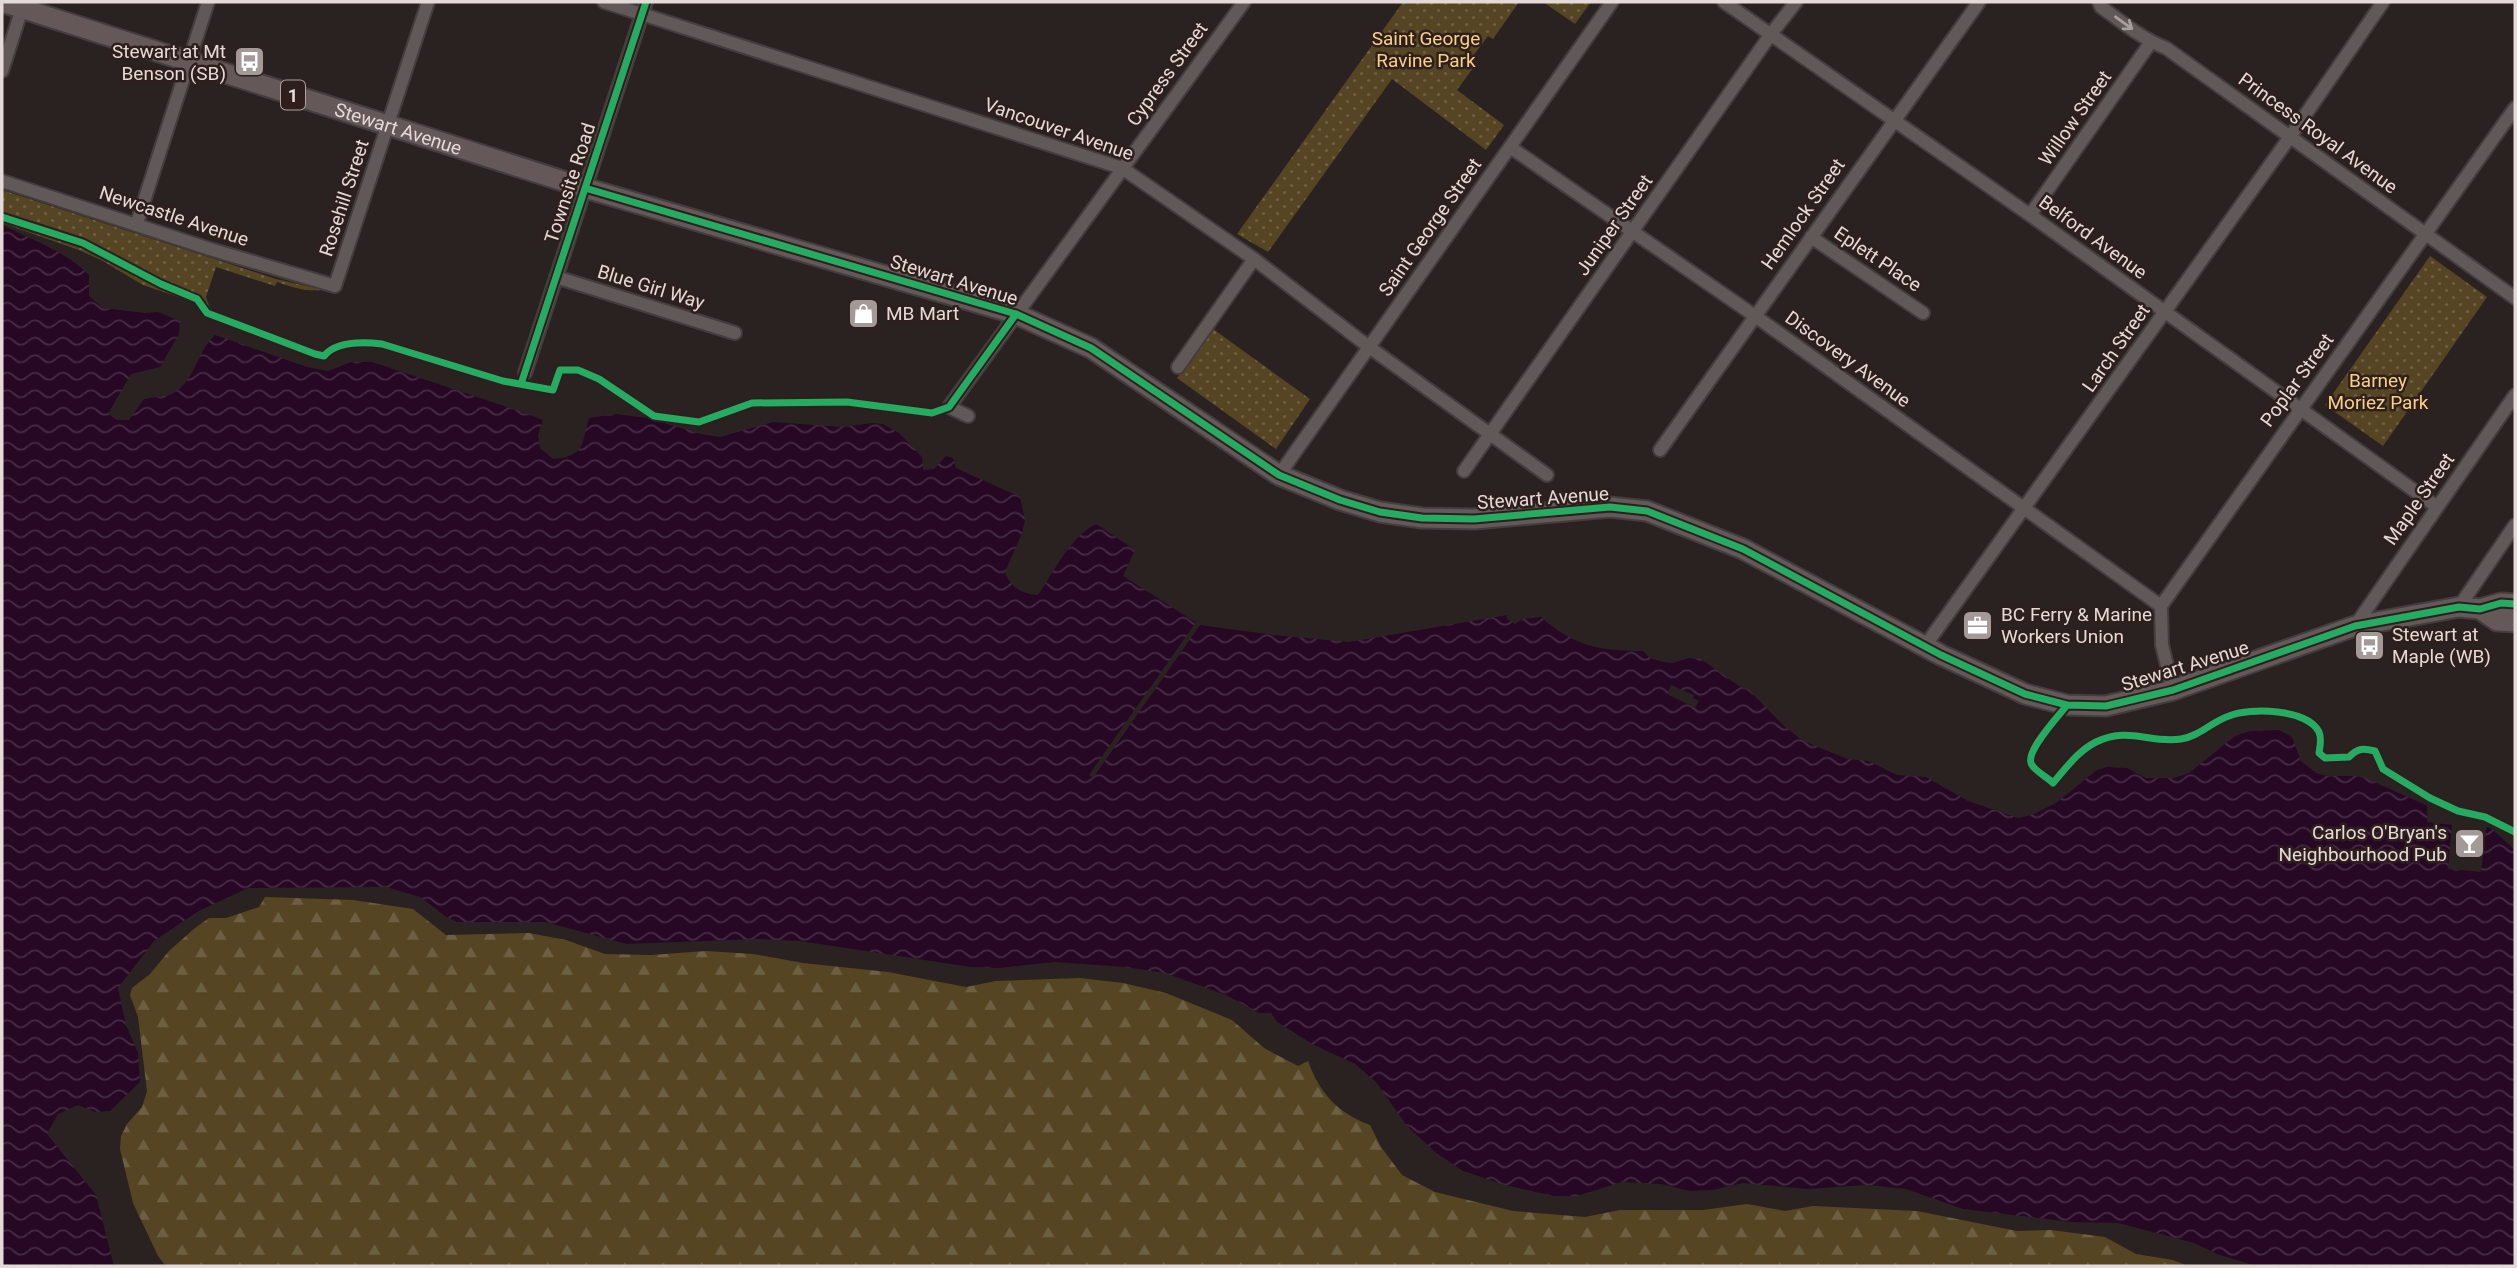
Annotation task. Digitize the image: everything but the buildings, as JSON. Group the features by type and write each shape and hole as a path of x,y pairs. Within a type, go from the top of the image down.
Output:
{"highway":[{"name":"Stewart Avenue","path":"2,2 23,5 585,188 1016,314 1091,348 1279,475 1340,500 1380,512 1422,518 1474,519 1610,507 1647,511 1743,549 1925,646 2025,694 2067,705 2106,706 2173,690 2355,626 2459,607 2480,609 2501,603 2515,604"},
{"name":"Stewart Avenue","path":"2480,609 2497,621 2515,622"}],"street":[{"path":"136,223 208,2"},
{"name":"Rosehill Street","path":"335,286 428,2"},
{"name":"Vancouver Avenue","path":"604,2 644,7 1122,168 1254,259 1370,347 1548,475"},
{"name":"Cypress Street","path":"968,416 949,407 1244,2"},
{"name":"Saint George Street","path":"1279,475 1612,2"},
{"name":"Belford Avenue","path":"1724,2 2029,215 2437,507"},
{"name":"Juniper Street","path":"1464,471 1796,2"},
{"name":"Hemlock Street","path":"1660,450 1979,2"},
{"name":"Princess Royal Avenue","path":"2099,2 2101,7 2151,43 2166,48 2515,298"},
{"name":"Larch Street","path":"1925,646 2290,137 2383,2"},
{"path":"2,71 23,5"},
{"name":"Townsite Road","path":"524,373 644,7"},
{"name":"Willow Street","path":"2029,215 2151,43"},
{"name":"Poplar Street","path":"2161,606 2515,108"},
{"name":"Discovery Avenue","path":"1510,148 1755,316 2161,606"},
{"name":"Newcastle Avenue","path":"2,181 213,250 335,286"},
{"name":"Eplett Place","path":"1811,237 1923,313"},
{"path":"1178,368 1254,259"},
{"name":"Blue Girl Way","path":"556,277 735,333"},
{"name":"Maple Street","path":"2355,626 2515,395"},
{"path":"2459,607 2515,525"},
{"path":"2161,606 2162,645 2173,690"}],"green space":[{"name":"Saint George Ravine Park","path":"1403,2 1519,2 1493,39 1488,36 1470,60 1476,64 1457,90 1504,125 1486,150 1392,79 1268,252 1237,234"},
{"path":"1543,2 1591,2 1575,24"},
{"path":"2,190 276,279 311,287 335,287 306,290 277,282 275,286 216,267 206,297 210,308 143,285 79,250 2,223"},
{"name":"Barney Moriez Park","path":"2430,256 2487,297 2383,446 2325,405"},
{"path":"1213,329 1310,399 1276,449 1177,378"},
{"path":"265,897 353,900 413,909 446,935 529,933 566,940 605,954 651,955 706,951 753,954 803,963 888,972 966,987 996,981 1080,978 1123,983 1166,993 1232,1020 1264,1048 1298,1066 1308,1061 1324,1093 1349,1115 1370,1125 1381,1147 1402,1175 1435,1192 1513,1211 1585,1217 1620,1210 1703,1210 1747,1204 1785,1211 1813,1206 1917,1211 2017,1231 2051,1230 2105,1237 2136,1254 2173,1260 2188,1266 166,1266 158,1256 133,1203 120,1149 121,1136 127,1124 142,1107 147,1091 138,1017 130,995 132,988 150,974 169,951 195,928 209,918 226,918 259,907"}],"water":[{"path":"2,225 48,247 80,267 89,275 89,296 103,308 158,312 180,321 179,334 160,367 131,374 108,414 117,420 129,420 144,399 169,395 180,389 215,335 307,367 328,371 351,362 372,362 519,411 543,420 538,435 540,448 553,459 571,455 580,448 589,418 616,414 647,418 720,437 773,422 842,427 883,424 899,433 922,457 923,470 934,469 946,456 953,458 956,468 1020,497 1025,520 1005,572 1013,586 1027,593 1038,595 1070,546 1096,524 1135,550 1123,576 1200,625 1349,642 1507,615 1507,619 1515,624 1523,619 1541,617 1564,635 1588,645 1613,650 1643,651 1650,658 1663,662 1701,659 1749,690 1784,726 1803,741 1848,759 1868,761 1897,775 1926,777 1968,801 2018,818 2032,815 2056,803 2097,770 2107,767 2127,768 2146,778 2174,778 2189,773 2235,736 2250,731 2279,730 2292,737 2301,761 2316,773 2327,776 2361,776 2439,811 2492,829 2515,850 2515,1266 2256,1266 2217,1254 2194,1243 2118,1223 2071,1222 1963,1209 1906,1189 1867,1185 1808,1189 1743,1183 1713,1190 1690,1191 1661,1184 1622,1182 1577,1196 1553,1196 1505,1185 1463,1171 1435,1152 1407,1126 1376,1082 1355,1064 1314,1045 1277,1022 1271,1013 1259,1013 1226,995 1165,973 1055,962 999,968 970,967 800,941 756,939 627,944 545,922 457,922 420,897 386,887 248,888 197,912 154,941 118,988 126,1025 138,1053 140,1082 110,1111 95,1112 78,1105 58,1114 47,1134 96,1195 114,1266 2,1266"}],"pier":[{"path":"1196,622 1200,625 1093,778 1089,775"},
{"path":"1671,685 1694,695 1693,698 1699,701 1695,708 1667,694"},
{"name":"Carlos O'Bryan's Neighbourhood Pub","path":"2427,805 2487,824 2481,872 2448,869 2452,825 2427,822"}],"cycle path":[{"path":"521,384 646,2"},
{"path":"585,188 1016,314 1091,348 1279,475 1340,500 1380,512 1422,518 1474,519 1610,507 1647,511 1743,549 1941,655 2025,694 2067,705 2106,706 2173,690 2355,626 2459,607 2480,609 2501,603 2515,604"},
{"path":"2,217 83,243 161,284 197,299 207,313 315,354 324,356 343,345 382,344 503,381 553,390 560,370 578,370 599,379 654,416 699,422 752,403 847,402 932,413 949,407 1016,314"},
{"path":"2067,705 2037,744 2031,759 2034,768 2053,783 2084,750 2108,737 2129,735 2181,739 2238,713 2278,712 2291,714 2313,724 2320,735 2319,753 2325,758 2349,757 2355,752 2367,749 2375,751 2383,769 2430,798 2458,811 2485,817 2515,832"}],"place":[{"name":"Stewart at Mt Benson (SB)","path":"249,62"},
{"name":"MB Mart","path":"863,313"},
{"name":"BC Ferry & Marine Workers Union","path":"1978,625"},
{"name":"Stewart at Maple (WB)","path":"2369,645"},
{"name":"Carlos O'Bryan's Neighbourhood Pub","path":"2470,843"}]}
